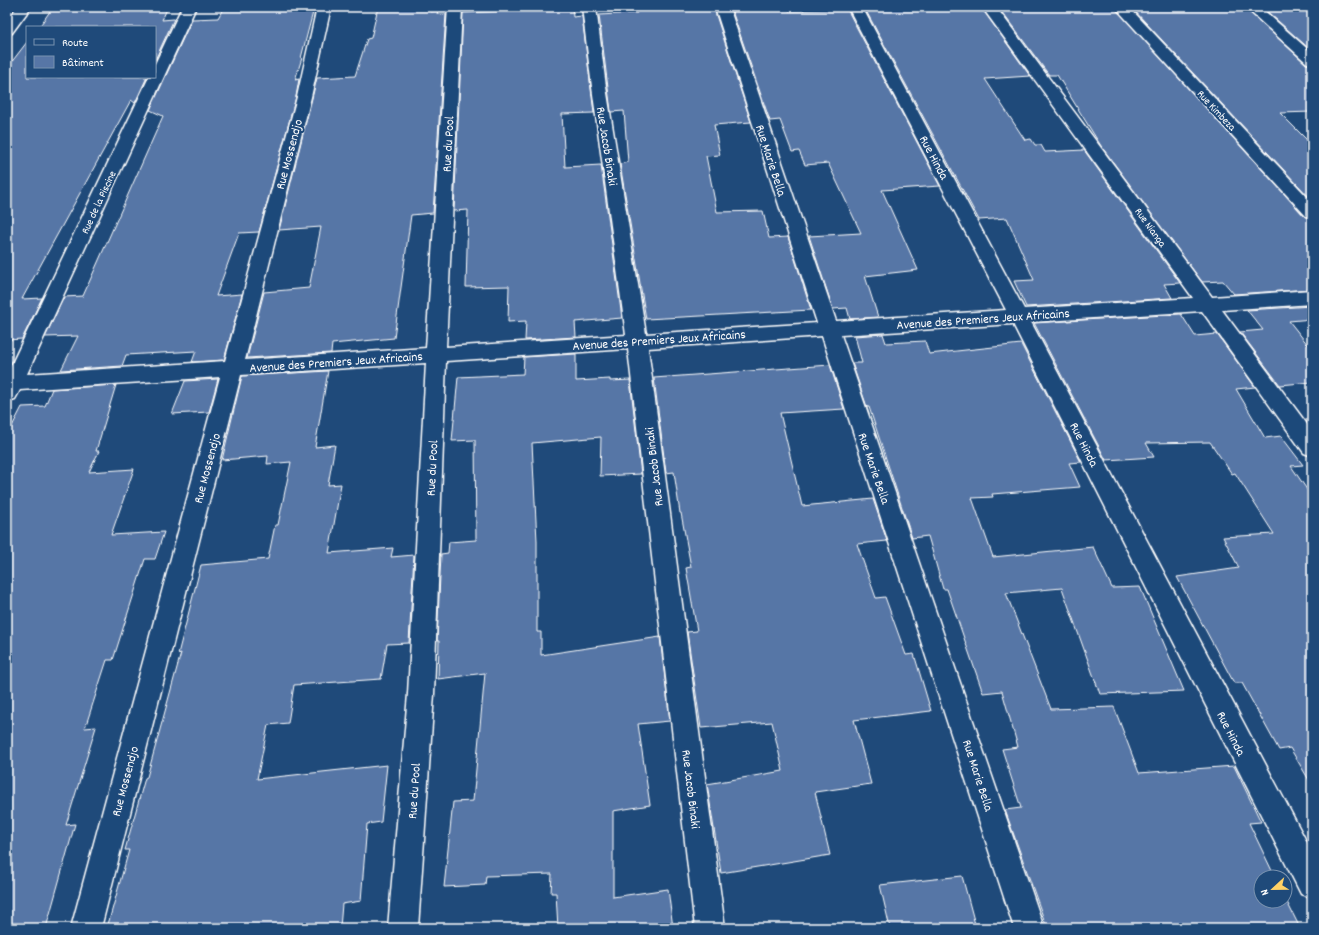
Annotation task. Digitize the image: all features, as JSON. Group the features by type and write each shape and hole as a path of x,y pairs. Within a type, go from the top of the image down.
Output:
{"street":[{"path":"7,30 24,7"},
{"name":"Rue de la Piscine","path":"156,77 189,7"},
{"name":"Rue Mossendjo","path":"86,928 114,815 304,97 324,7"},
{"name":"Rue du Pool","path":"403,928 421,694 436,354 455,7"},
{"name":"Rue Jacob Binaki","path":"589,7 599,88 637,341 710,928"},
{"name":"Rue Marie Bella","path":"722,7 827,328 975,762 1029,928"},
{"name":"Rue Hinda","path":"855,7 1019,315 1234,736 1312,883"},
{"name":"Rue Nianga","path":"989,7 1312,447"},
{"name":"Rue Kimbeza","path":"1122,7 1312,212"},
{"path":"1252,7 1312,60"},
{"name":"Rue de la Piscine","path":"9,387 155,78"},
{"name":"Avenue des Premiers Jeux Africains","path":"9,387 436,354 1312,296"}],"building":[{"path":"53,7 135,7 132,11 167,9 162,20 174,19 156,58 156,26 40,26"},
{"path":"224,7 305,7 303,12 313,12 295,80 299,79 296,97 259,232 239,233 216,296 242,294 224,360 192,362 196,351 126,355 122,366 61,370 78,336 45,337 64,297 83,296 163,116 150,110 192,19 218,18"},
{"path":"378,7 431,7 430,12 438,11 437,14 446,14 433,213 411,215 394,338 332,344 331,353 247,358 264,292 309,288 321,227 279,230 317,78 355,76 367,39 371,38"},
{"path":"507,7 572,7 573,17 582,16 594,113 562,114 565,167 601,165 622,318 575,322 576,337 525,340 526,321 508,322 509,286 466,287 468,210 454,211 463,13 507,11"},
{"path":"635,7 704,7 705,9 714,9 751,122 714,125 720,155 706,156 717,212 763,211 769,238 788,237 811,310 646,319 620,164 628,162 624,111 611,112 599,15 637,13"},
{"path":"787,7 789,11 847,9 940,186 882,190 918,270 865,276 878,317 850,319 847,308 833,309 809,236 861,233 828,163 805,165 799,151 792,152 780,120 770,121 731,8"},
{"path":"877,7 981,7 1030,76 985,79 1025,140 1031,139 1035,145 1041,145 1045,152 1084,150 1180,283 1164,284 1172,298 1026,307 1014,281 1034,280 1007,218 979,220 865,9"},
{"path":"998,7 1114,7 1305,217 1312,218 1312,289 1234,294 1223,281 1202,282 1101,146 1057,75 1049,75"},
{"path":"1131,7 1244,7 1306,64 1312,65 1312,112 1280,113 1312,145 1312,200"},
{"path":"1262,7 1312,7 1312,51"},
{"path":"26,43 26,78 147,78 135,103 131,100 22,299 42,298 22,339 7,340 7,68"},
{"path":"1312,306 1312,319 1289,321 1312,350 1312,382 1280,385 1240,332 1263,330 1247,310"},
{"path":"1181,314 1195,336 1217,334 1255,387 1236,389 1265,438 1281,436 1303,465 1291,466 1312,497 1312,785 1290,748 1279,750 1242,683 1234,683 1177,577 1239,568 1223,537 1274,534 1235,473 1232,474 1210,442 1146,443 1154,457 1106,460 1034,323"},
{"path":"883,334 886,343 925,341 929,354 1021,344 1081,462 1069,463 1080,487 992,494 993,497 972,498 993,557 1093,547 1112,588 1140,587 1184,691 1100,694 1062,588 1006,593 1051,709 1114,707 1139,773 1234,766 1261,822 1249,823 1271,869 1253,869 1253,909 1290,909 1300,928 1047,928 1005,810 1021,808 1002,749 1018,747 1002,691 983,693 947,589 943,589 928,536 912,538 869,407 867,407 852,363 862,363 855,336"},
{"path":"576,354 576,381 610,379 610,381 630,380 641,474 600,476 601,437 532,443 537,541 537,632 541,632 541,655 660,637 670,721 638,724 650,805 613,811 613,897 668,889 673,928 558,928 556,893 551,893 552,874 486,876 485,885 444,887 453,802 473,801 485,673 438,679 439,641 437,641 441,554 448,553 449,542 476,540 475,440 452,441 458,377 523,374 524,357"},
{"path":"830,365 844,409 780,413 802,506 873,499 887,541 857,544 876,598 885,597 906,655 914,654 931,711 854,720 871,784 815,792 830,855 721,873 707,784 783,771 772,722 701,728 687,632 697,631 686,568 691,567 680,513 674,472 666,473 654,378"},
{"path":"328,371 315,447 335,445 328,485 341,484 329,553 393,548 391,557 414,555 409,643 387,644 381,679 294,685 288,723 268,725 257,779 387,765 381,822 367,824 361,901 342,904 340,928 107,928 129,850 125,850 145,778 147,777 181,653 178,654 201,565 268,559 275,525 278,525 291,462 267,464 268,456 222,460 242,376"},
{"path":"218,379 209,412 172,414 185,381"},
{"path":"116,385 96,451 99,451 89,472 134,469 111,535 164,532 155,559 145,559 113,660 107,660 85,728 96,727 66,825 75,824 46,928 7,928 7,436 22,407 45,406 52,389"},
{"path":"962,876 976,928 890,928 880,885"}]}
